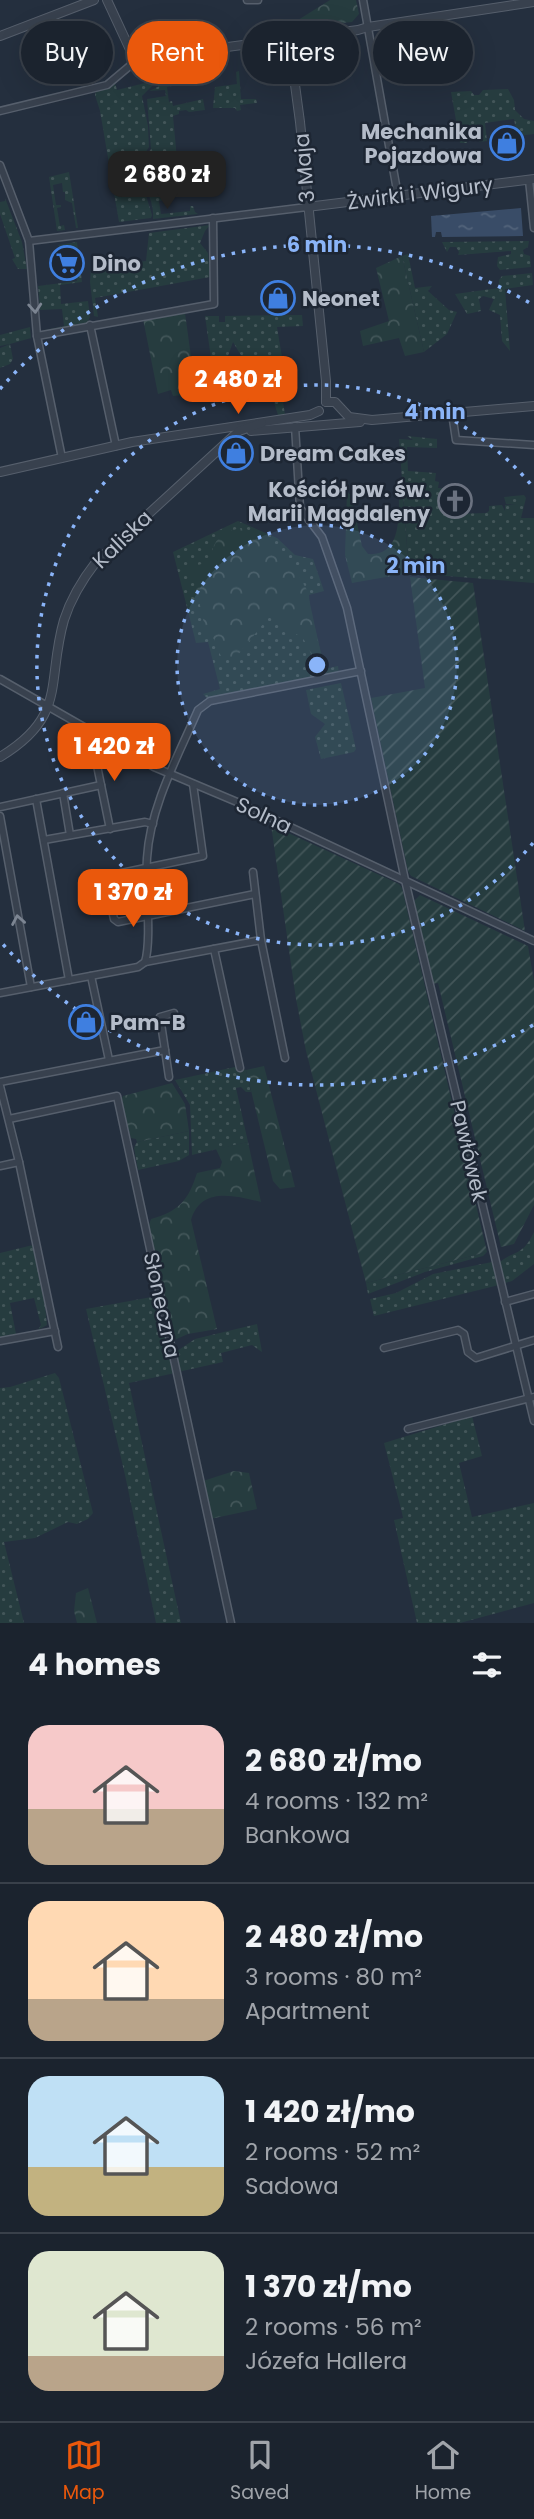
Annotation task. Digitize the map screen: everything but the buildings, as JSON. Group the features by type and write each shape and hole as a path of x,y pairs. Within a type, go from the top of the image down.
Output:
{"street":[{"path":"0,36 94,0"},
{"path":"107,0 127,45"},
{"path":"247,0 258,0"},
{"path":"363,0 398,196"},
{"path":"359,30 534,2"},
{"path":"0,111 107,85 127,68"},
{"name":"3 Maja","path":"295,84 330,402"},
{"path":"0,165 29,241 37,336 62,458"},
{"path":"532,179 534,229"},
{"name":"Żwirki i Wigury","path":"307,207 532,179"},
{"path":"29,241 307,207"},
{"path":"37,336 214,304 213,218"},
{"path":"90,325 116,446"},
{"path":"0,472 116,446 310,415 330,402 352,419 534,406"},
{"path":"319,411 321,420 332,424"},
{"path":"332,424 342,417 342,411"},
{"path":"453,413 456,440 534,445"},
{"path":"232,438 257,430 357,423 372,419"},
{"path":"232,438 239,431 262,423"},
{"name":"Pawłówek","path":"295,426 300,508 322,537 346,608 405,880 505,1302 531,1398 534,1421"},
{"path":"222,429 232,438"},
{"name":"Kaliska","path":"48,708 55,685 64,623 84,577 103,554 232,438"},
{"path":"145,962 147,867 153,824 198,709 210,701 360,671"},
{"name":"Solna","path":"0,679 170,775 237,802 534,941"},
{"path":"0,757 34,731 48,708"},
{"path":"96,734 92,741 110,829"},
{"path":"193,784 203,856 111,875 106,882 114,919 118,922 255,894"},
{"path":"0,807 101,785"},
{"path":"63,793 71,835"},
{"path":"36,799 69,980"},
{"path":"0,817 31,987"},
{"path":"44,840 145,822 153,824"},
{"path":"0,873 10,871"},
{"path":"253,872 261,940 285,1058"},
{"path":"0,993 261,940"},
{"path":"214,949 240,1068"},
{"path":"91,976 109,1060"},
{"path":"169,1077 160,1017 174,1013"},
{"path":"58,1347 0,1084 165,1050"},
{"name":"Słoneczna","path":"9,1119 117,1096 231,1623"},
{"path":"0,1167 19,1162"},
{"path":"505,1302 534,1294"},
{"path":"384,1348 458,1330 464,1334 468,1352 476,1358 534,1340"},
{"path":"0,1341 55,1331"},
{"path":"408,1429 531,1398"}],"green space":[{"path":"330,0 356,0 359,14 353,21 298,20"},
{"path":"239,71 241,99 256,99 257,103 240,105 241,110 237,111 235,108 213,108 215,87 237,84 236,72"},
{"path":"115,83 117,90 154,84 142,96 149,147 137,166 151,218 119,222 95,95 96,91"},
{"path":"164,84 182,84 167,87 169,102 172,101 173,106 203,99 205,110 179,111 179,114 173,116 177,159 164,161 172,199 159,201 161,214 190,211 190,206 193,206 198,214 153,219 152,205 140,164 151,149 147,99 166,96 165,90 149,91"},
{"path":"508,89 514,100 515,110 524,119 534,121 534,134 517,136 514,119 485,123 487,141 479,142 477,131 466,132 467,143 460,143 451,92 471,91 474,95 479,95 483,90"},
{"path":"69,172 78,228 72,203 65,200 62,183 53,185 56,205 61,205 57,208 60,226 64,225 65,230 57,231 49,177"},
{"path":"5,198 22,242 27,269 18,269 12,259 15,258 0,214 0,202 5,201"},
{"path":"210,225 200,243 208,253 210,277 95,298 98,317 94,316 91,268 146,261 149,233"},
{"path":"529,241 528,247 523,250 524,254 530,256 531,267 500,270 497,266 498,257 511,254 511,251 458,255 456,247 450,247 447,252 442,242"},
{"path":"77,242 82,282 60,285 61,304 88,301 90,317 87,323 45,333 45,330 64,326 62,309 40,310 38,286 77,281 73,248 62,249 58,245"},
{"path":"408,254 415,288 432,286 428,291 449,310 457,312 447,334 424,352 402,256"},
{"path":"402,256 424,352 405,356 399,338 363,346 360,331 389,321 376,268"},
{"path":"532,273 533,285 505,289 510,351 502,341 500,315 489,310 494,299 483,296 479,299 481,311 467,314 455,294 499,288 502,276"},
{"path":"185,313 195,386 183,395 173,396 171,390 158,394 143,319"},
{"path":"302,315 303,326 277,327 288,393 282,394 285,415 278,415 271,393 268,394 264,375 249,369 233,342 227,359 224,360 231,367 252,376 214,379 205,316 219,316 219,322 225,322 225,316"},
{"path":"30,327 31,338 0,346 0,335"},
{"path":"10,344 13,359 10,364 0,368 0,348"},
{"path":"407,436 437,439 437,448 407,447 408,471 436,473 438,488 447,488 448,493 440,493 440,498 448,498 451,514 486,513 489,506 502,505 505,511 505,505 516,504 506,504 504,497 524,495 526,498 521,518 534,518 534,583 409,573 399,439 413,440"},
{"path":"402,483 409,573 352,583 345,555 347,492 351,495 362,546 368,554 380,553 388,548 394,539 399,517 399,484"},
{"path":"238,521 277,538 295,555 313,559 324,591 309,595 310,609 325,669 338,666 339,673 208,699 203,694 220,689 208,642 196,643 173,552"},
{"path":"241,528 264,534 293,566 307,590 321,654 319,669 303,638 291,631 275,615 268,618 237,656 222,659 214,639 206,632 192,575 187,568 209,562 218,539 227,532"},
{"path":"410,577 473,583 525,931 411,876 408,871 371,698 425,688"},
{"path":"341,683 356,749 354,752 321,759 315,737 325,724 311,714 306,690"},
{"path":"271,825 399,884 402,888 487,1252 366,1283 306,1051"},
{"path":"162,866 161,875 168,910 155,912 151,908 152,871"},
{"path":"420,895 528,946 534,981 534,1205 514,1244 501,1247 438,983 432,984 414,901"},
{"path":"264,1066 295,1187 280,1189 273,1181 246,1070"},
{"path":"235,1067 246,1070 251,1092 246,1092 241,1087 236,1088 248,1142 192,1155 190,1105 175,1080"},
{"path":"172,1083 185,1104 189,1131 137,1142 131,1138 120,1102 123,1096"},
{"path":"189,1131 189,1155 179,1161 138,1170 134,1148 137,1142"},
{"path":"248,1142 261,1202 230,1196 211,1198 202,1202 191,1220 217,1329 188,1334 172,1341 147,1230 151,1219 181,1204 197,1173 220,1168 222,1162 216,1149"},
{"path":"534,1232 534,1264 512,1281 502,1284 498,1264 521,1250"},
{"path":"33,1245 47,1325 38,1330 41,1325 34,1298 10,1303 16,1334 0,1338 0,1253"},
{"path":"487,1252 483,1256 425,1272 368,1294 366,1283"},
{"path":"492,1262 499,1285 374,1316 370,1299 396,1293 433,1274"},
{"path":"157,1296 175,1373 129,1383 181,1623 156,1623 86,1309"},
{"path":"257,1324 262,1352 252,1345 221,1353 223,1362 178,1372 174,1353 195,1339"},
{"path":"55,1373 59,1378 93,1513 88,1519 77,1524 68,1522 35,1538 4,1542 24,1623 0,1623 0,1388"},
{"path":"472,1416 482,1456 459,1463 472,1517 534,1503 534,1603 460,1623 417,1623 394,1520 403,1518 384,1443"},
{"path":"234,1471 249,1473 257,1509 210,1519 203,1481"},
{"path":"88,1588 97,1623 77,1623 74,1611 76,1593"}],"water":[{"path":"521,208 523,236 442,237 441,232 436,232 435,237 432,237 431,216"}],"place":[{"name":"Mechanika Pojazdowa","path":"507,143"},
{"name":"Dino","path":"67,263"},
{"name":"Neonet","path":"278,298"},
{"name":"Dream Cakes","path":"236,453"},
{"name":"Kościół pw. św. Marii Magdaleny","path":"455,501"},
{"name":"Pam-B","path":"86,1022"}]}
